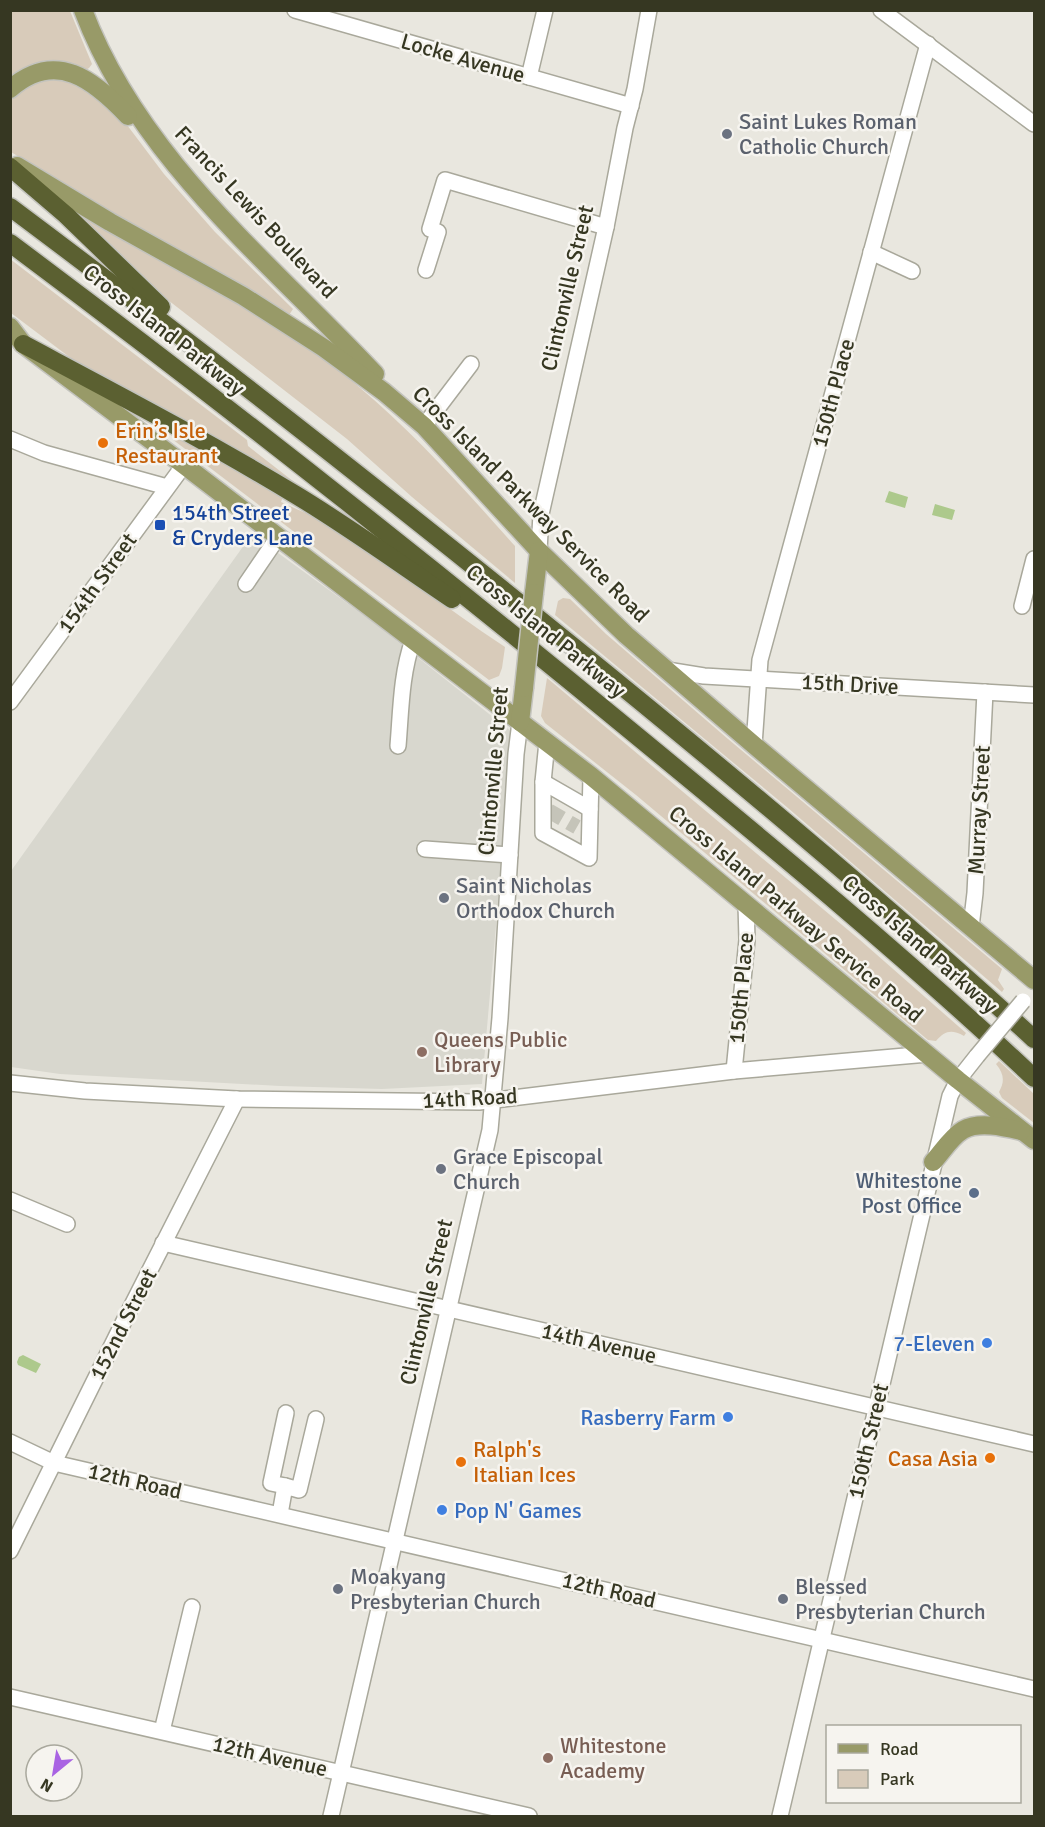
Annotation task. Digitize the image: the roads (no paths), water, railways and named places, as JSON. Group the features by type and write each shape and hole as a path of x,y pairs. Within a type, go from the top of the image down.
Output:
{"highway":[{"path":"10,167 66,214 119,268 238,380"},
{"name":"Cross Island Parkway","path":"10,207 403,509 631,693 847,874 1035,1039"},
{"name":"Cross Island Parkway","path":"10,243 365,516 556,669 837,903 1035,1078"},
{"path":"17,339 297,495 556,669"},
{"path":"965,976 1035,1033"}],"main road":[{"name":"Francis Lewis Boulevard","path":"83,10 103,56 127,98 159,144 242,239 313,309 424,426"},
{"path":"10,89 26,77 41,72 66,71 82,77 114,100 191,183"},
{"name":"Cross Island Parkway Service Road","path":"10,162 110,222 236,292 305,335 378,387 424,426 538,551 666,670 1035,980"},
{"path":"10,327 17,339"},
{"name":"Cross Island Parkway Service Road","path":"17,339 591,776 958,1080 1030,1136"},
{"name":"Clintonville Street","path":"520,722 538,551"},
{"path":"933,1162 964,1129 982,1126 1010,1128 1030,1136"}],"street":[{"name":"Locke Avenue","path":"295,10 631,106"},
{"path":"529,77 545,10"},
{"name":"Clintonville Street","path":"538,551 541,514 606,227 649,10"},
{"path":"881,10 1035,124"},
{"name":"150th Place","path":"754,745 759,660 928,44"},
{"path":"426,270 438,232 430,230 445,180 606,227"},
{"path":"871,252 912,271"},
{"path":"424,426 471,364"},
{"path":"10,439 44,453 167,487"},
{"name":"154th Street","path":"10,702 184,465"},
{"path":"246,584 278,537"},
{"path":"1022,606 1035,559"},
{"path":"398,746 405,667 413,640"},
{"name":"15th Drive","path":"666,670 704,676 1035,695"},
{"name":"Murray Street","path":"970,927 975,893 985,692"},
{"name":"Clintonville Street","path":"331,1816 490,1130 520,722"},
{"path":"547,742 543,782 546,809 543,833 589,858 583,830 590,809 591,776"},
{"path":"543,782 590,809"},
{"path":"424,849 510,855"},
{"name":"150th Place","path":"734,1071 747,940 746,904"},
{"name":"150th Street","path":"780,1816 950,1096 958,1080 1035,986"},
{"name":"14th Road","path":"10,1083 85,1091 237,1099 468,1102 734,1071 928,1054"},
{"name":"152nd Street","path":"10,1551 237,1099"},
{"path":"10,1200 67,1224"},
{"name":"14th Avenue","path":"164,1243 1035,1444"},
{"path":"286,1413 271,1484 299,1490 316,1419"},
{"name":"12th Road","path":"10,1442 54,1463 1035,1689"},
{"path":"280,1514 285,1486"},
{"path":"162,1731 192,1608"},
{"name":"12th Avenue","path":"10,1697 529,1816"}],"tunnel":[{"path":"549,811 577,827"}],"place":[{"name":"Saint Lukes Roman Catholic Church","path":"727,134"},
{"name":"Erin’s Isle Restaurant","path":"103,443"},
{"name":"154th Street & Cryders Lane","path":"160,525"},
{"name":"Saint Nicholas Orthodox Church","path":"444,898"},
{"name":"Queens Public Library","path":"422,1052"},
{"name":"Grace Episcopal Church","path":"441,1169"},
{"name":"Whitestone Post Office","path":"974,1193"},
{"name":"7-Eleven","path":"987,1343"},
{"name":"Rasberry Farm","path":"728,1417"},
{"name":"Casa Asia","path":"990,1458"},
{"name":"Ralph's Italian Ices","path":"461,1462"},
{"name":"Pop N' Games","path":"442,1510"},
{"name":"Moakyang Presbyterian Church","path":"338,1589"},
{"name":"Blessed Presbyterian Church","path":"783,1599"},
{"name":"Whitestone Academy","path":"548,1758"}]}
